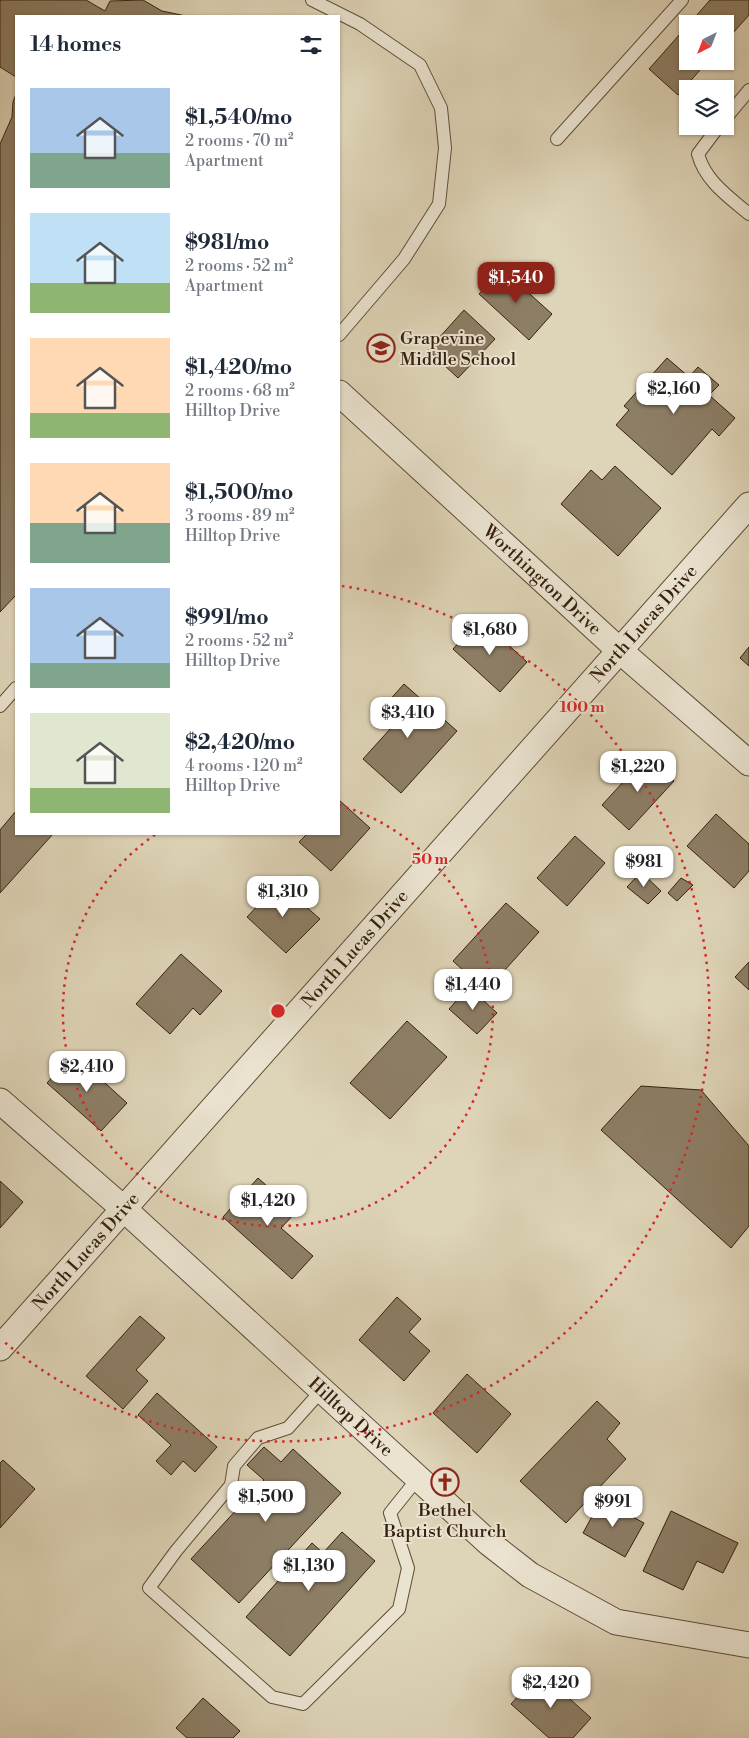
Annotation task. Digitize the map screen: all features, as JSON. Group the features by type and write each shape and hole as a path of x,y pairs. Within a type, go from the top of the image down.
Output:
{"street":[{"name":"Worthington Drive","path":"340,394 619,650 749,764"},
{"name":"North Lucas Drive","path":"0,1348 749,505"},
{"name":"Hilltop Drive","path":"0,1101 124,1210 489,1543 530,1575 616,1622 749,1645"}],"lane":[{"path":"312,0 360,24 420,65 441,108 445,148 439,204 404,259 340,334"},
{"path":"557,139 682,0"},
{"path":"734,108 749,90"},
{"path":"713,135 698,154 701,168 714,184 749,214"},
{"path":"0,706 15,689"},
{"path":"322,1390 288,1428 258,1438 234,1466 231,1485 148,1588 272,1697 303,1704 398,1609 408,1568 390,1513 418,1478"}],"building":[{"path":"0,0 86,0 105,11 110,1 143,0 162,11 181,15 15,15 15,76 0,67"},
{"path":"710,0 749,0 749,15 734,32 734,15 697,15"},
{"path":"679,35 679,70 700,70 691,80 679,80 678,95 649,69"},
{"path":"15,97 15,596 0,612 0,144 12,117"},
{"path":"502,269 552,314 529,340 479,294"},
{"path":"464,310 495,339 458,378 428,350"},
{"path":"667,358 689,377 698,367 719,385 709,395 735,418 719,436 712,429 672,475 616,425 629,410 624,406"},
{"path":"615,466 661,508 618,556 561,504 591,470 602,480"},
{"path":"480,619 527,662 500,692 453,649"},
{"path":"749,647 749,666 740,658"},
{"path":"404,684 457,731 401,793 363,759 391,728 376,715"},
{"path":"647,756 674,781 629,830 602,805"},
{"path":"340,801 370,828 331,871 299,842 306,835 340,835"},
{"path":"15,812 15,835 52,835 0,893 0,830"},
{"path":"716,814 749,844 749,871 734,888 687,846"},
{"path":"575,836 605,863 567,906 537,878"},
{"path":"641,872 661,891 648,904 627,887"},
{"path":"681,878 693,885 677,901 668,893"},
{"path":"279,883 320,919 286,953 247,917"},
{"path":"506,903 539,932 486,991 453,961"},
{"path":"181,954 222,991 200,1015 193,1008 170,1034 136,1004"},
{"path":"749,962 749,990 735,977"},
{"path":"469,987 497,1013 477,1034 449,1009"},
{"path":"407,1021 447,1057 390,1119 350,1083"},
{"path":"73,1054 127,1103 101,1131 47,1083"},
{"path":"641,1086 701,1090 749,1146 749,1226 731,1248 601,1130"},
{"path":"258,1178 296,1212 281,1228 313,1256 292,1279 223,1217"},
{"path":"0,1181 23,1202 0,1228"},
{"path":"397,1297 421,1319 409,1332 430,1351 404,1381 359,1340"},
{"path":"140,1316 165,1338 136,1370 148,1381 123,1409 86,1376"},
{"path":"467,1374 511,1414 477,1453 433,1413"},
{"path":"157,1393 217,1447 195,1472 183,1461 171,1475 156,1461 171,1445 138,1415"},
{"path":"597,1401 620,1423 607,1439 626,1459 566,1523 520,1481"},
{"path":"264,1447 281,1462 293,1449 341,1493 239,1603 191,1559 264,1480 247,1465"},
{"path":"3,1460 35,1489 0,1528 0,1463"},
{"path":"601,1500 644,1523 625,1557 583,1533"},
{"path":"671,1511 738,1543 723,1573 697,1561 683,1590 643,1571"},
{"path":"342,1532 375,1561 290,1656 246,1617 312,1543 323,1553"},
{"path":"540,1672 591,1718 573,1738 549,1738 511,1704"},
{"path":"203,1698 240,1731 233,1738 187,1738 176,1728"}],"place":[{"name":"Grapevine Middle School","path":"381,348"},
{"name":"Bethel Baptist Church","path":"445,1482"}]}
